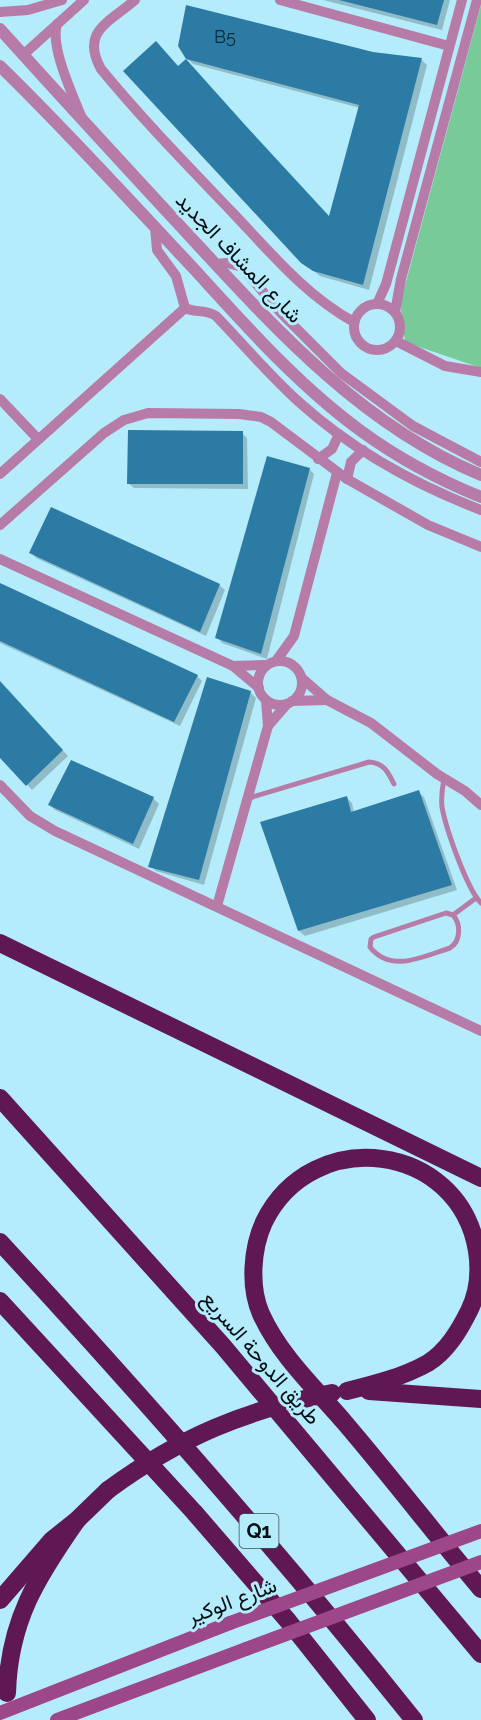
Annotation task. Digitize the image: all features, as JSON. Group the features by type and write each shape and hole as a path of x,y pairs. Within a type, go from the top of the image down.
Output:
{"highway":[{"path":"0,943 481,1178"},
{"name":"طريق الدوحة السريع","path":"0,1098 223,1346 481,1654"},
{"path":"424,1149 481,1170"},
{"path":"0,1600 52,1540 108,1491 135,1470 167,1450 238,1417 285,1402 340,1392 407,1373 430,1362 448,1346 461,1327 477,1288 478,1260 475,1238 466,1215 446,1188 423,1171 395,1160 364,1156 336,1162 313,1171 294,1184 279,1199 256,1244 255,1293 260,1312 276,1342 346,1424 481,1589"},
{"name":"Q1","path":"0,1242 204,1467 322,1606 414,1720"},
{"path":"0,1301 194,1512 289,1622 367,1720"},
{"path":"340,1392 403,1392 481,1399"},
{"path":"7,1693 11,1652 16,1629 26,1604 39,1575 77,1520"}],"main road":[{"name":"شارع الوكير","path":"0,1713 230,1623 481,1531"},
{"path":"57,1720 481,1562"}],"street":[{"path":"0,12 28,10 62,0"},
{"path":"23,55 84,0"},
{"path":"135,0 101,26 95,35 95,54 101,69 202,181 298,282 331,310 354,322"},
{"path":"280,0 448,46"},
{"path":"377,304 386,285 462,0"},
{"path":"395,312 400,279 477,0"},
{"path":"57,24 55,31 57,52 82,119"},
{"name":"شارع المشاف الجديد","path":"0,29 216,264 309,361 373,415 427,450 481,475"},
{"name":"شارع المشاف الجديد","path":"0,66 260,340 317,395 362,432 418,467 481,496"},
{"path":"155,227 154,242 157,250 176,276 185,308"},
{"path":"216,264 227,263 242,267 281,314 341,374 413,426 481,462"},
{"path":"377,304 390,307 395,312 400,326 396,341 383,350 368,348 356,338 354,322 362,309 377,304"},
{"path":"185,308 210,312 287,391 339,434 431,489 481,510"},
{"path":"0,474 185,308"},
{"path":"238,340 260,340"},
{"path":"396,341 445,366 481,372"},
{"path":"0,399 38,439"},
{"path":"0,525 104,433 136,415 154,413 239,414 261,417 280,427 342,476 428,525 481,547"},
{"path":"318,459 332,449 339,434"},
{"path":"363,450 342,476 294,636 297,668 303,680 327,700 371,723 481,805"},
{"path":"0,559 233,666 259,688 266,700 268,726 218,906"},
{"path":"259,688 260,673 294,636"},
{"path":"233,666 287,661 297,668"},
{"path":"268,726 300,694 303,680"},
{"path":"266,700 276,705 327,700"},
{"path":"0,785 22,809 48,827 481,1030"},
{"path":"465,791 481,792"}],"lane":[{"path":"248,799 369,762 384,767 394,784"},
{"path":"444,779 441,797 444,815 469,887 481,903"},
{"path":"453,915 476,898"},
{"path":"446,913 453,915 458,921 458,939 450,948 400,963 375,952 370,946 371,939 374,937 446,913"}],"green space":[{"path":"481,5 481,368 405,342 400,304"}],"building":[{"path":"339,0 444,0 437,25"},
{"path":"186,5 373,52 422,58 363,285 313,271 301,263 123,71 156,41 178,66 186,59 178,46","holes":["186,59 359,105 329,216"]},
{"path":"128,430 243,431 243,484 127,484"},
{"path":"267,456 310,468 261,654 215,638"},
{"path":"51,507 220,584 200,632 29,553"},
{"path":"0,583 198,675 174,722 0,641"},
{"path":"207,677 251,691 199,880 148,867"},
{"path":"0,681 63,750 26,786 0,758"},
{"path":"71,760 154,797 133,844 48,805"},
{"path":"419,790 452,885 298,931 260,822 347,796 351,812"}]}
